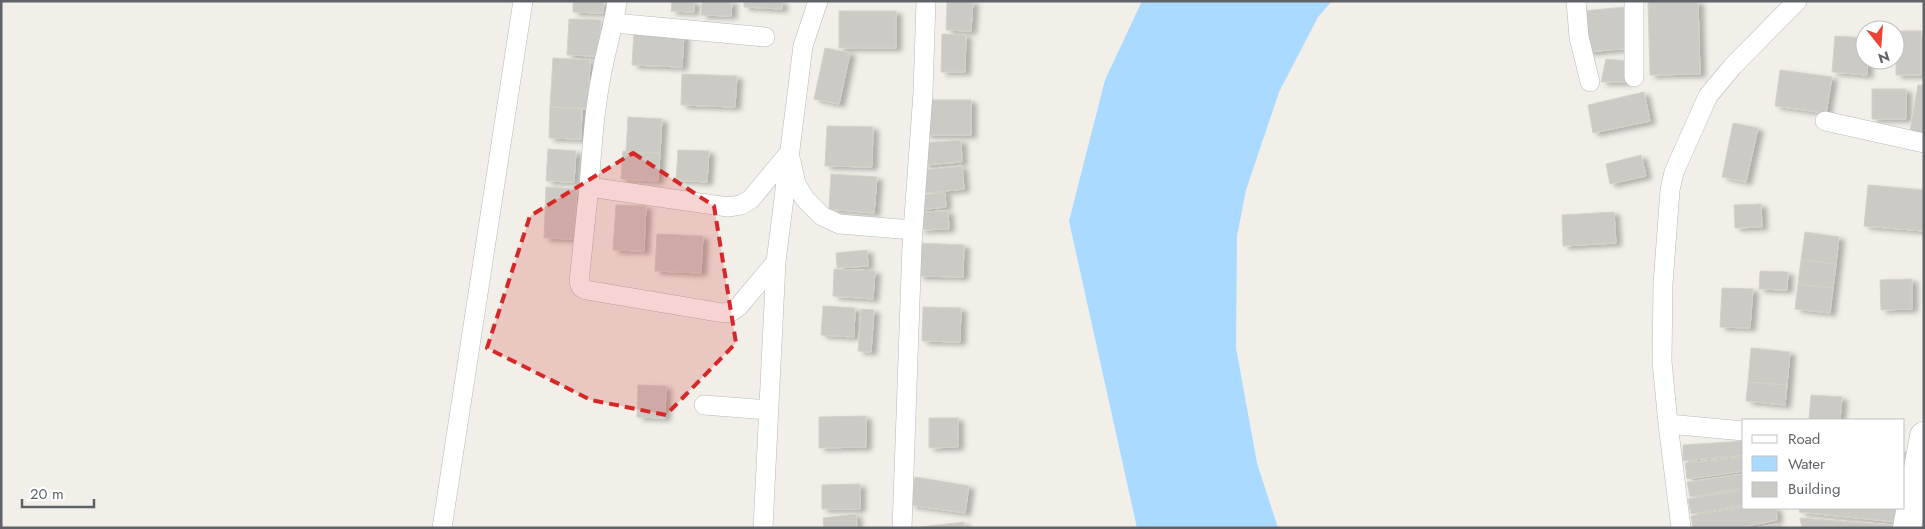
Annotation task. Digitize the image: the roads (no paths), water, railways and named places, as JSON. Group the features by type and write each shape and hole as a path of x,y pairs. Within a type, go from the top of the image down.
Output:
{"main road":[{"path":"1907,528 1916,443"}],"street":[{"path":"442,528 523,1"},
{"path":"617,1 614,24 596,105 579,282 581,288 723,313 731,312 739,306 776,262"},
{"path":"763,528 776,262 803,46 818,1"},
{"path":"902,528 913,230 923,93 926,1"},
{"path":"1576,1 1579,38 1590,82"},
{"path":"1634,1 1634,77"},
{"path":"1681,528 1662,361 1663,284 1670,190 1674,172 1708,96 1796,1"},
{"path":"614,24 765,37"},
{"path":"1825,121 1924,143"},
{"path":"588,187 728,207 740,205 751,198 789,153"},
{"path":"789,153 796,184 805,199 822,216 839,224 913,230"},
{"path":"704,405 769,410"},
{"path":"1668,424 1742,431"}],"water":[{"path":"1142,1 1332,1 1318,17 1279,92 1246,190 1237,236 1236,348 1257,463 1278,528 1137,528 1069,221 1105,80"}]}
